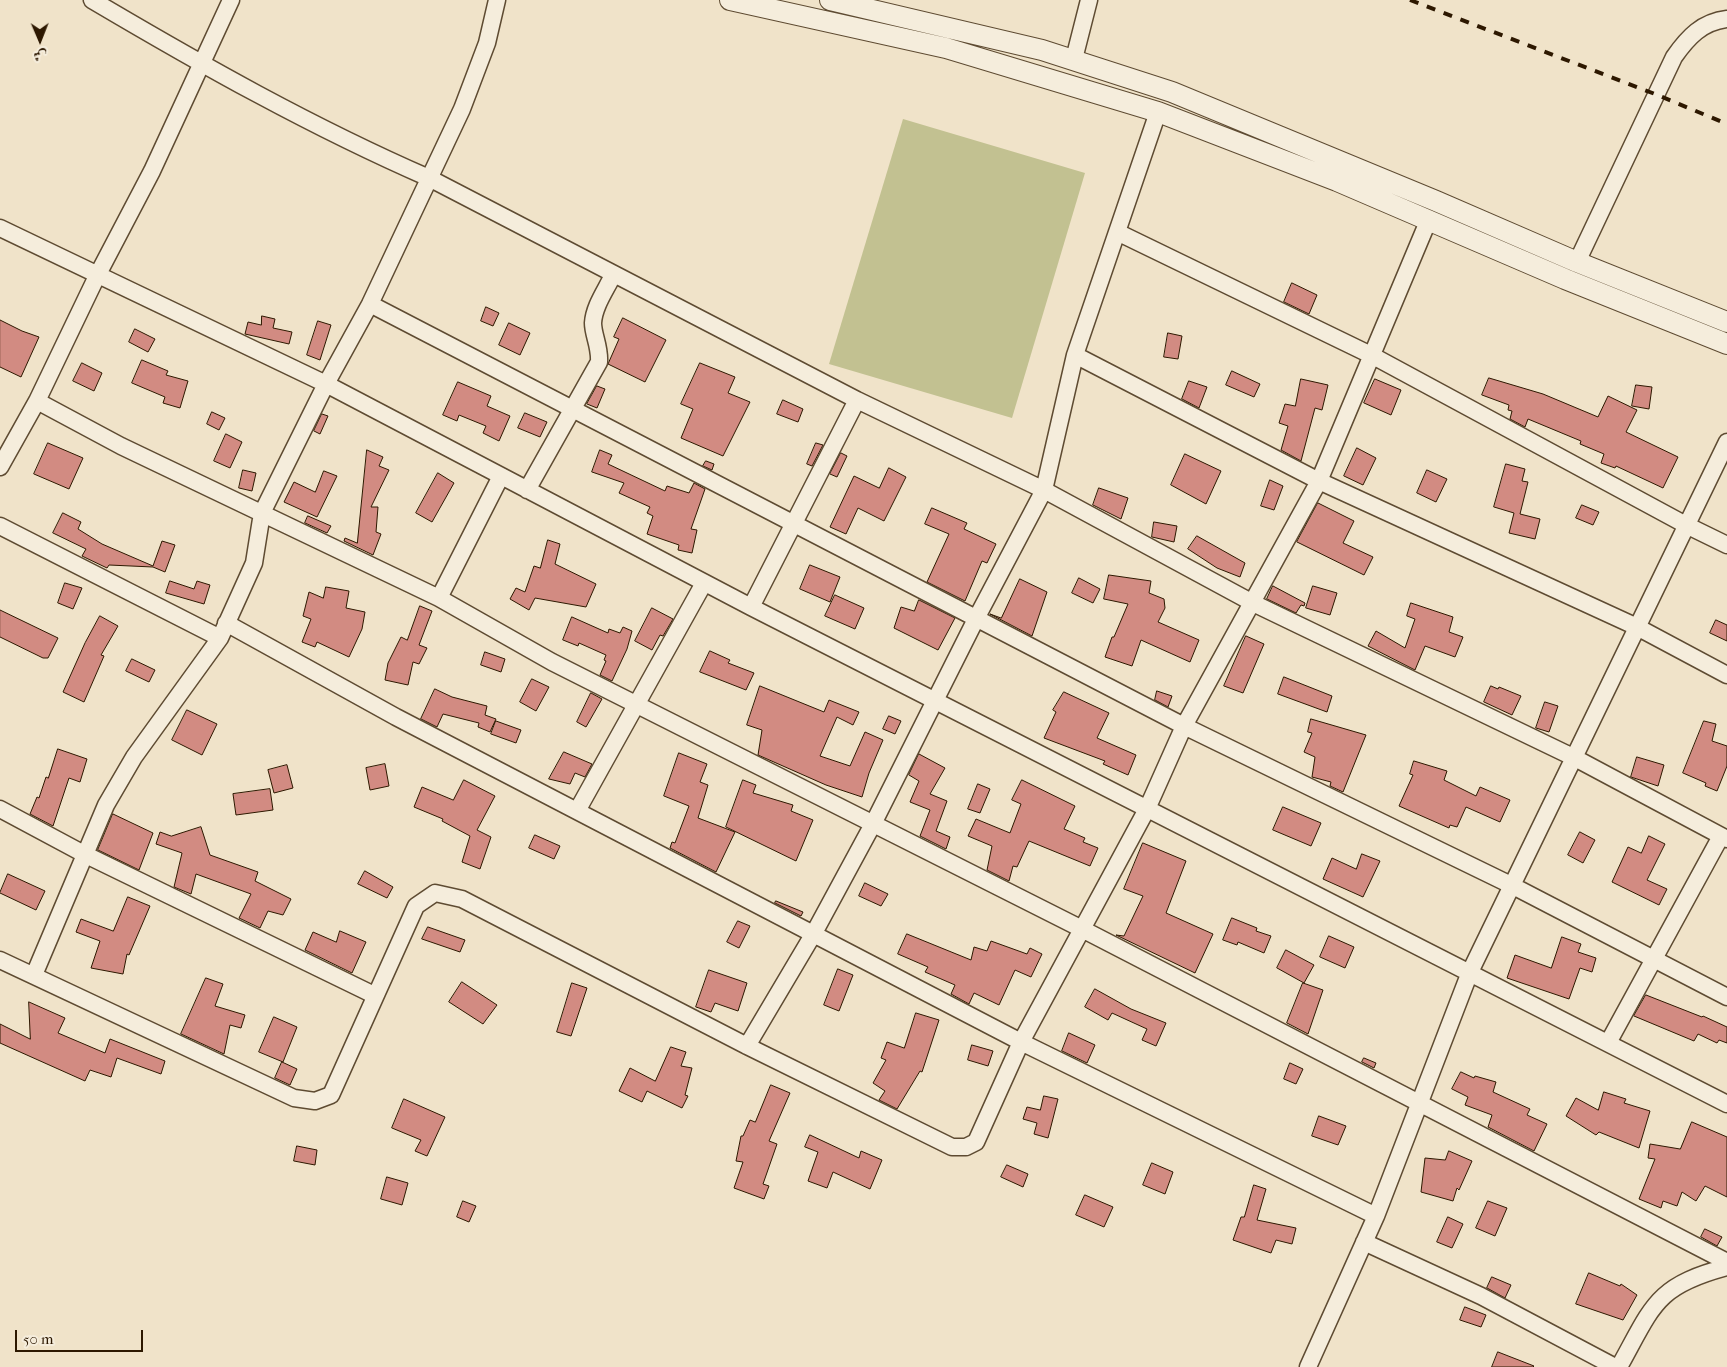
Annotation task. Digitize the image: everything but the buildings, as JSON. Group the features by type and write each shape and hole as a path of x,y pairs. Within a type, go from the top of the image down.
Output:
{"street":[{"path":"92,0 202,65 376,155 429,178 857,400 1044,490 1252,603 1575,758 1724,837 1654,958 1608,1043"},
{"path":"0,467 37,401 97,276 152,171 231,0"},
{"path":"34,975 106,805 134,757 223,631 254,563 262,513 326,384 370,304 429,178 468,93 487,43 498,0"},
{"path":"730,0 946,48 1158,112 1429,218 1565,279 1727,344"},
{"path":"830,0 1032,47 1172,92 1363,170 1577,262 1727,322"},
{"path":"1074,60 1089,0"},
{"path":"1577,262 1674,57 1689,36 1702,27 1727,19"},
{"path":"747,1046 814,933 873,824 976,617 1044,490 1076,355 1158,112"},
{"path":"0,960 294,1098 315,1101 331,1095 374,995 416,906 435,892 462,899 747,1046 952,1147 966,1147 976,1142 1021,1042 1147,808 1184,726 1319,481 1373,356 1429,218"},
{"path":"0,228 326,384 704,583 1727,1104"},
{"path":"1117,232 1373,356 1686,525 1727,545"},
{"path":"527,490 599,362 600,349 593,324 597,306 613,275"},
{"path":"370,304 1184,726 1513,886 1727,997"},
{"path":"1076,355 1319,481 1637,627 1727,676"},
{"path":"751,607 857,400"},
{"path":"37,401 121,446 439,598 552,662 1082,929 1727,1262"},
{"path":"1313,1364 1376,1216 1470,972 1727,442"},
{"path":"439,598 501,476"},
{"path":"0,526 223,631 396,717 1021,1042 1376,1216"},
{"path":"577,811 704,583"},
{"path":"0,809 84,854 374,995"},
{"path":"1364,1242 1481,1296 1615,1367"},
{"path":"1619,1367 1654,1304 1668,1290 1702,1273 1727,1267"}],"shaded area":[{"path":"903,119 1085,173 1012,418 829,364"}],"railway":[{"path":"1410,0 1655,94 1727,124"}]}
